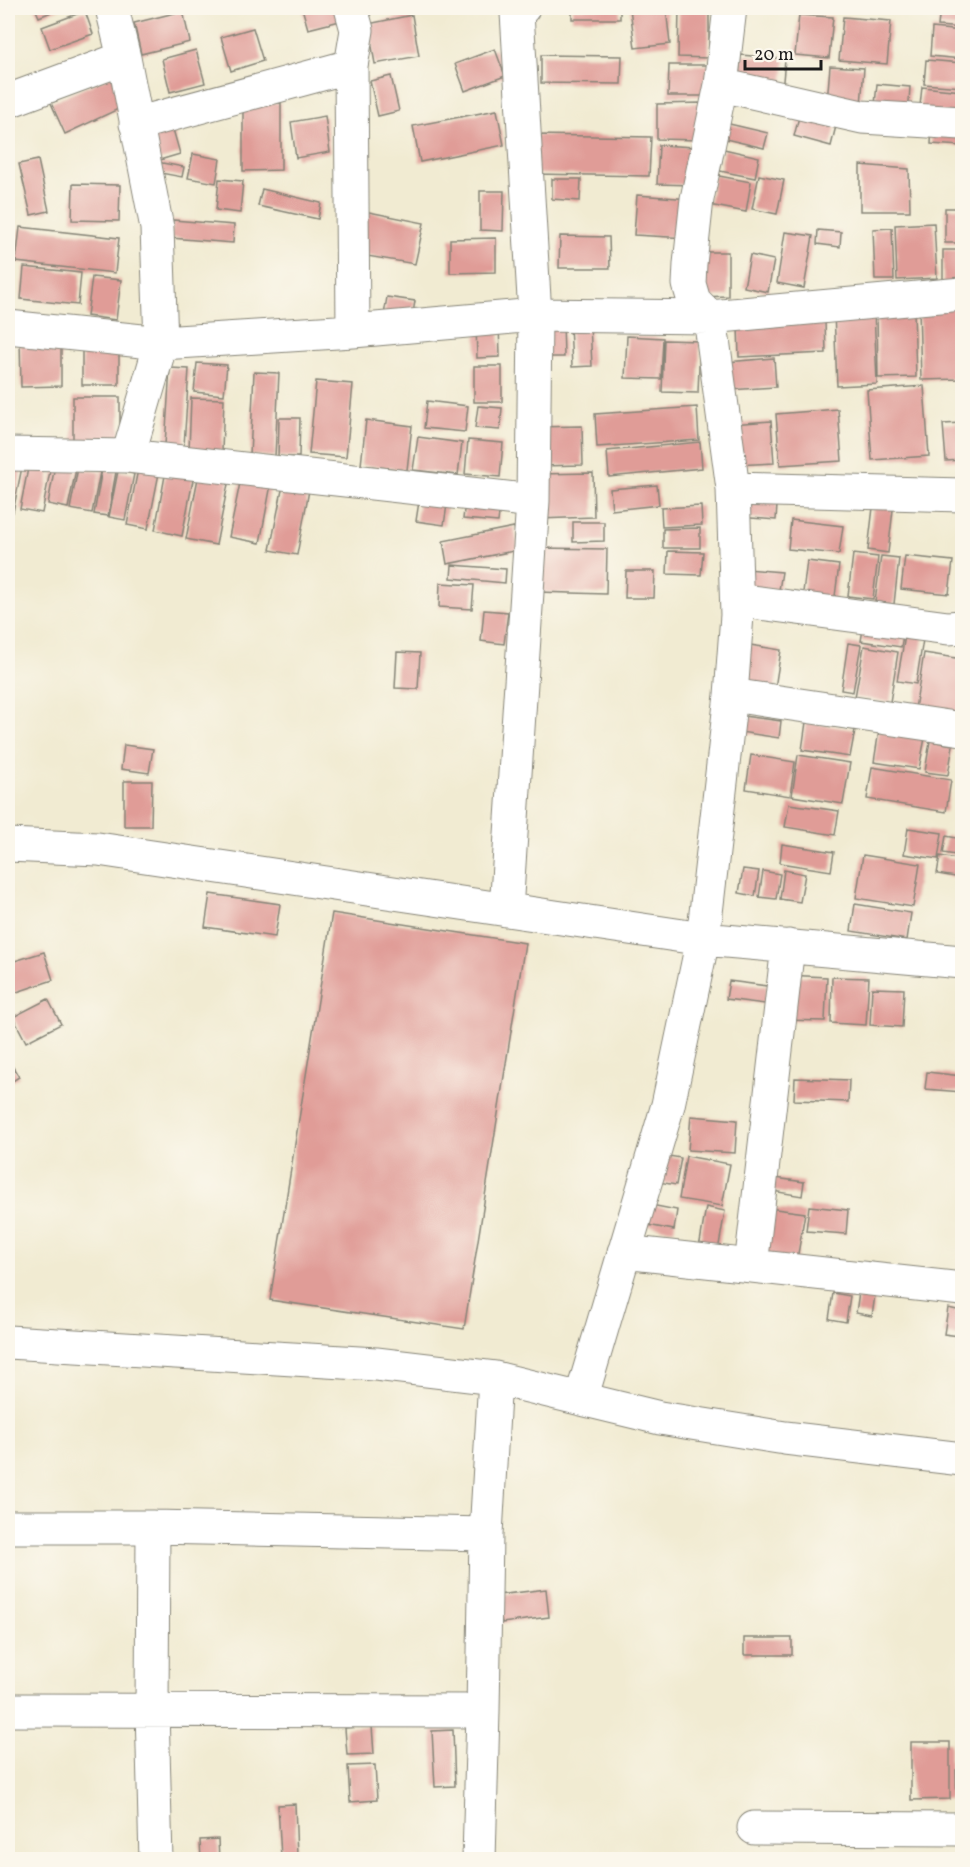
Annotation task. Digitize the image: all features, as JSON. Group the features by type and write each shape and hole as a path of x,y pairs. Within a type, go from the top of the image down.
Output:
{"street":[{"path":"112,8 157,228 161,342 128,456"},
{"path":"351,8 357,30 351,66 353,331"},
{"path":"506,910 533,501 535,315 517,13 523,8"},
{"path":"580,1399 668,1105 703,939 731,695 737,600 733,489 710,317 694,301 689,284 697,199 721,85 730,8"},
{"path":"8,101 124,58"},
{"path":"136,124 351,66"},
{"path":"721,85 862,117 963,123"},
{"path":"8,327 161,342 353,331 535,315 710,317 963,294"},
{"path":"8,454 128,456 533,501"},
{"path":"733,489 963,495"},
{"path":"737,600 948,628 963,627"},
{"path":"731,695 963,729"},
{"path":"8,845 98,849 703,939 963,962"},
{"path":"752,1266 788,946"},
{"path":"624,1252 963,1289"},
{"path":"8,1342 376,1364 495,1378 660,1418 785,1438 963,1459"},
{"path":"479,1860 486,1534 495,1378"},
{"path":"8,1527 153,1527 486,1534"},
{"path":"153,1527 152,1710 156,1860"},
{"path":"8,1710 483,1711"},
{"path":"754,1828 963,1829"}],"building":[{"path":"35,8 61,8 39,17"},
{"path":"302,8 341,8 344,20 308,29"},
{"path":"572,8 620,8 620,19 572,19"},
{"path":"630,8 666,8 670,44 635,48"},
{"path":"679,8 709,8 709,58 678,57"},
{"path":"940,8 962,8 962,28 938,26"},
{"path":"85,11 93,34 50,49 42,27"},
{"path":"183,11 190,42 141,54 134,23"},
{"path":"412,15 419,56 375,64 368,24"},
{"path":"799,15 833,17 829,58 795,55"},
{"path":"843,17 891,21 887,64 839,60"},
{"path":"253,28 263,61 231,71 221,37"},
{"path":"932,28 962,31 962,59 930,56"},
{"path":"495,49 505,76 465,91 455,64"},
{"path":"196,50 205,83 170,92 162,59"},
{"path":"541,55 622,56 621,84 541,83"},
{"path":"741,55 785,59 782,92 738,86"},
{"path":"926,60 962,63 962,87 924,84"},
{"path":"669,65 709,65 709,96 668,96"},
{"path":"830,66 864,68 861,105 827,103"},
{"path":"113,75 127,105 65,134 51,103"},
{"path":"391,76 399,111 378,116 370,81"},
{"path":"877,84 910,87 908,116 874,114"},
{"path":"922,87 962,91 962,118 919,115"},
{"path":"243,103 281,103 281,170 243,171"},
{"path":"702,103 701,140 657,139 657,104"},
{"path":"497,110 504,145 420,162 413,126"},
{"path":"800,113 837,122 831,146 794,136"},
{"path":"325,116 330,152 296,158 291,122"},
{"path":"171,122 180,154 153,162 143,130"},
{"path":"721,122 768,133 764,148 717,137"},
{"path":"932,126 962,129 962,146 931,144"},
{"path":"535,135 651,137 649,176 534,174"},
{"path":"659,145 694,147 693,185 657,184"},
{"path":"724,149 759,157 755,178 720,171"},
{"path":"193,154 220,159 216,183 188,178"},
{"path":"38,160 49,211 31,215 19,164"},
{"path":"157,162 184,167 182,177 155,172"},
{"path":"860,165 909,169 910,211 860,211"},
{"path":"714,175 751,182 746,212 709,205"},
{"path":"759,175 784,180 777,214 752,209"},
{"path":"219,179 243,181 240,213 216,210"},
{"path":"552,179 581,179 580,201 552,199"},
{"path":"73,184 120,185 119,221 72,220"},
{"path":"262,189 321,203 318,219 258,206"},
{"path":"480,191 504,191 503,231 480,230"},
{"path":"637,195 690,199 687,238 634,235"},
{"path":"945,208 962,208 962,243 945,243"},
{"path":"364,211 424,223 415,264 355,254"},
{"path":"173,220 234,225 233,243 171,238"},
{"path":"934,223 937,278 897,280 895,225"},
{"path":"20,227 119,238 115,273 16,262"},
{"path":"8,228 13,228 10,262 8,262"},
{"path":"892,228 894,280 875,280 873,229"},
{"path":"818,230 841,232 840,247 817,244"},
{"path":"785,232 813,236 804,288 777,283"},
{"path":"560,236 609,237 610,268 559,268"},
{"path":"496,238 496,272 450,273 450,239"},
{"path":"943,250 962,250 962,283 943,283"},
{"path":"700,252 728,252 728,296 700,297"},
{"path":"750,255 774,260 768,292 744,287"},
{"path":"24,267 81,273 78,305 21,299"},
{"path":"92,277 121,280 116,320 87,316"},
{"path":"387,297 415,301 412,319 384,315"},
{"path":"962,307 962,379 921,380 919,309"},
{"path":"874,310 877,384 837,386 834,312"},
{"path":"914,311 916,377 878,378 877,312"},
{"path":"563,321 564,357 536,357 536,322"},
{"path":"825,321 826,353 739,357 738,326"},
{"path":"499,322 500,357 477,358 476,324"},
{"path":"590,324 592,366 572,367 570,325"},
{"path":"627,336 663,338 661,379 625,378"},
{"path":"61,337 61,386 21,387 20,338"},
{"path":"664,340 700,341 698,393 662,392"},
{"path":"82,347 119,347 119,385 82,385"},
{"path":"774,358 776,387 729,390 727,362"},
{"path":"197,363 227,365 224,395 194,392"},
{"path":"474,366 502,366 502,402 474,402"},
{"path":"170,368 189,369 184,446 165,445"},
{"path":"254,372 279,373 275,457 250,455"},
{"path":"316,381 353,384 346,457 309,454"},
{"path":"924,386 929,456 872,460 867,390"},
{"path":"73,397 120,397 120,448 73,448"},
{"path":"191,398 224,399 222,451 189,450"},
{"path":"427,401 468,406 465,432 424,428"},
{"path":"478,406 502,408 500,430 475,428"},
{"path":"697,407 699,440 597,447 595,414"},
{"path":"838,409 842,461 780,465 776,414"},
{"path":"279,418 300,418 299,457 278,457"},
{"path":"366,420 412,426 407,470 361,465"},
{"path":"771,421 774,463 734,465 731,424"},
{"path":"962,423 962,460 946,461 943,424"},
{"path":"582,426 583,465 539,466 537,427"},
{"path":"418,437 462,443 458,475 413,470"},
{"path":"468,440 503,443 500,477 465,474"},
{"path":"700,442 702,468 609,477 607,451"},
{"path":"29,463 51,466 42,513 20,509"},
{"path":"139,464 160,468 148,529 127,525"},
{"path":"8,465 22,467 13,512 8,511"},
{"path":"55,465 76,469 68,508 48,504"},
{"path":"78,468 100,472 92,513 70,509"},
{"path":"102,469 116,472 108,516 94,514"},
{"path":"166,470 194,475 182,536 155,530"},
{"path":"118,471 134,474 125,520 109,517"},
{"path":"199,473 229,479 216,545 186,539"},
{"path":"242,473 272,479 260,543 229,537"},
{"path":"593,473 594,517 538,519 537,474"},
{"path":"284,480 310,485 297,555 270,550"},
{"path":"876,482 896,484 888,553 868,550"},
{"path":"657,485 659,505 612,510 610,489"},
{"path":"740,487 778,490 776,520 738,517"},
{"path":"420,495 448,498 444,525 416,521"},
{"path":"465,501 500,505 498,522 463,519"},
{"path":"701,506 702,525 662,527 661,508"},
{"path":"791,520 843,526 839,554 788,549"},
{"path":"573,522 604,522 604,541 573,542"},
{"path":"514,527 519,550 447,564 443,541"},
{"path":"700,528 700,548 663,548 663,529"},
{"path":"538,548 607,549 606,594 537,592"},
{"path":"668,551 703,552 701,575 667,574"},
{"path":"853,554 878,557 873,599 848,596"},
{"path":"881,556 899,558 894,604 875,602"},
{"path":"905,556 953,561 949,594 901,589"},
{"path":"807,561 839,565 834,604 802,600"},
{"path":"452,565 506,569 505,583 451,578"},
{"path":"746,569 782,572 779,590 744,587"},
{"path":"626,571 655,571 654,598 625,598"},
{"path":"440,583 474,585 472,609 439,607"},
{"path":"484,610 508,612 504,644 481,641"},
{"path":"864,623 904,629 901,647 861,641"},
{"path":"906,630 924,633 916,684 897,681"},
{"path":"848,643 861,645 853,692 841,690"},
{"path":"744,644 781,650 775,688 738,682"},
{"path":"864,646 898,652 890,702 855,697"},
{"path":"397,652 420,653 418,689 395,688"},
{"path":"924,653 962,659 962,717 915,709"},
{"path":"743,716 781,721 779,738 740,732"},
{"path":"806,722 855,730 850,757 802,750"},
{"path":"879,730 925,738 919,769 874,762"},
{"path":"930,741 953,745 948,775 925,772"},
{"path":"124,745 153,749 149,773 121,769"},
{"path":"751,755 795,762 790,796 746,789"},
{"path":"798,755 850,763 843,804 792,796"},
{"path":"872,767 951,780 946,812 867,799"},
{"path":"124,781 152,781 151,826 124,826"},
{"path":"789,804 839,811 835,835 785,827"},
{"path":"908,828 942,833 938,859 904,854"},
{"path":"946,836 962,839 962,856 943,853"},
{"path":"782,844 834,852 831,871 780,863"},
{"path":"863,855 920,864 913,907 856,898"},
{"path":"940,856 962,860 962,878 937,874"},
{"path":"743,869 759,871 755,896 739,893"},
{"path":"784,870 805,874 800,902 780,899"},
{"path":"763,871 780,874 776,899 759,897"},
{"path":"210,894 280,904 275,937 205,927"},
{"path":"855,904 911,913 907,940 851,931"},
{"path":"332,913 525,943 464,1329 270,1300"},
{"path":"44,952 53,980 8,995 8,963"},
{"path":"785,975 827,977 825,1021 783,1020"},
{"path":"832,977 869,978 866,1025 831,1023"},
{"path":"729,981 767,986 765,1004 726,999"},
{"path":"872,988 904,989 902,1027 870,1025"},
{"path":"48,999 61,1024 26,1042 13,1017"},
{"path":"8,1059 19,1077 8,1084"},
{"path":"927,1072 962,1076 962,1092 925,1089"},
{"path":"795,1078 849,1080 848,1102 794,1100"},
{"path":"691,1116 737,1120 735,1153 688,1150"},
{"path":"663,1155 681,1158 676,1185 658,1182"},
{"path":"686,1156 730,1164 722,1206 679,1199"},
{"path":"775,1178 804,1182 802,1196 772,1191"},
{"path":"646,1204 677,1210 674,1230 642,1224"},
{"path":"809,1206 848,1210 846,1234 806,1231"},
{"path":"706,1207 725,1211 718,1251 699,1248"},
{"path":"768,1208 805,1213 797,1260 761,1254"},
{"path":"859,1292 875,1295 872,1316 856,1313"},
{"path":"833,1293 850,1296 846,1322 829,1319"},
{"path":"948,1308 962,1311 959,1336 944,1334"},
{"path":"546,1589 549,1617 502,1623 498,1595"},
{"path":"744,1638 792,1638 792,1655 744,1655"},
{"path":"372,1726 374,1754 347,1755 345,1728"},
{"path":"453,1730 455,1786 435,1787 432,1731"},
{"path":"911,1742 950,1742 950,1799 911,1800"},
{"path":"375,1765 377,1800 350,1802 348,1766"},
{"path":"956,1770 962,1770 962,1809 957,1809"},
{"path":"295,1804 297,1856 281,1857 278,1805"},
{"path":"218,1839 219,1860 201,1860 200,1840"}]}
